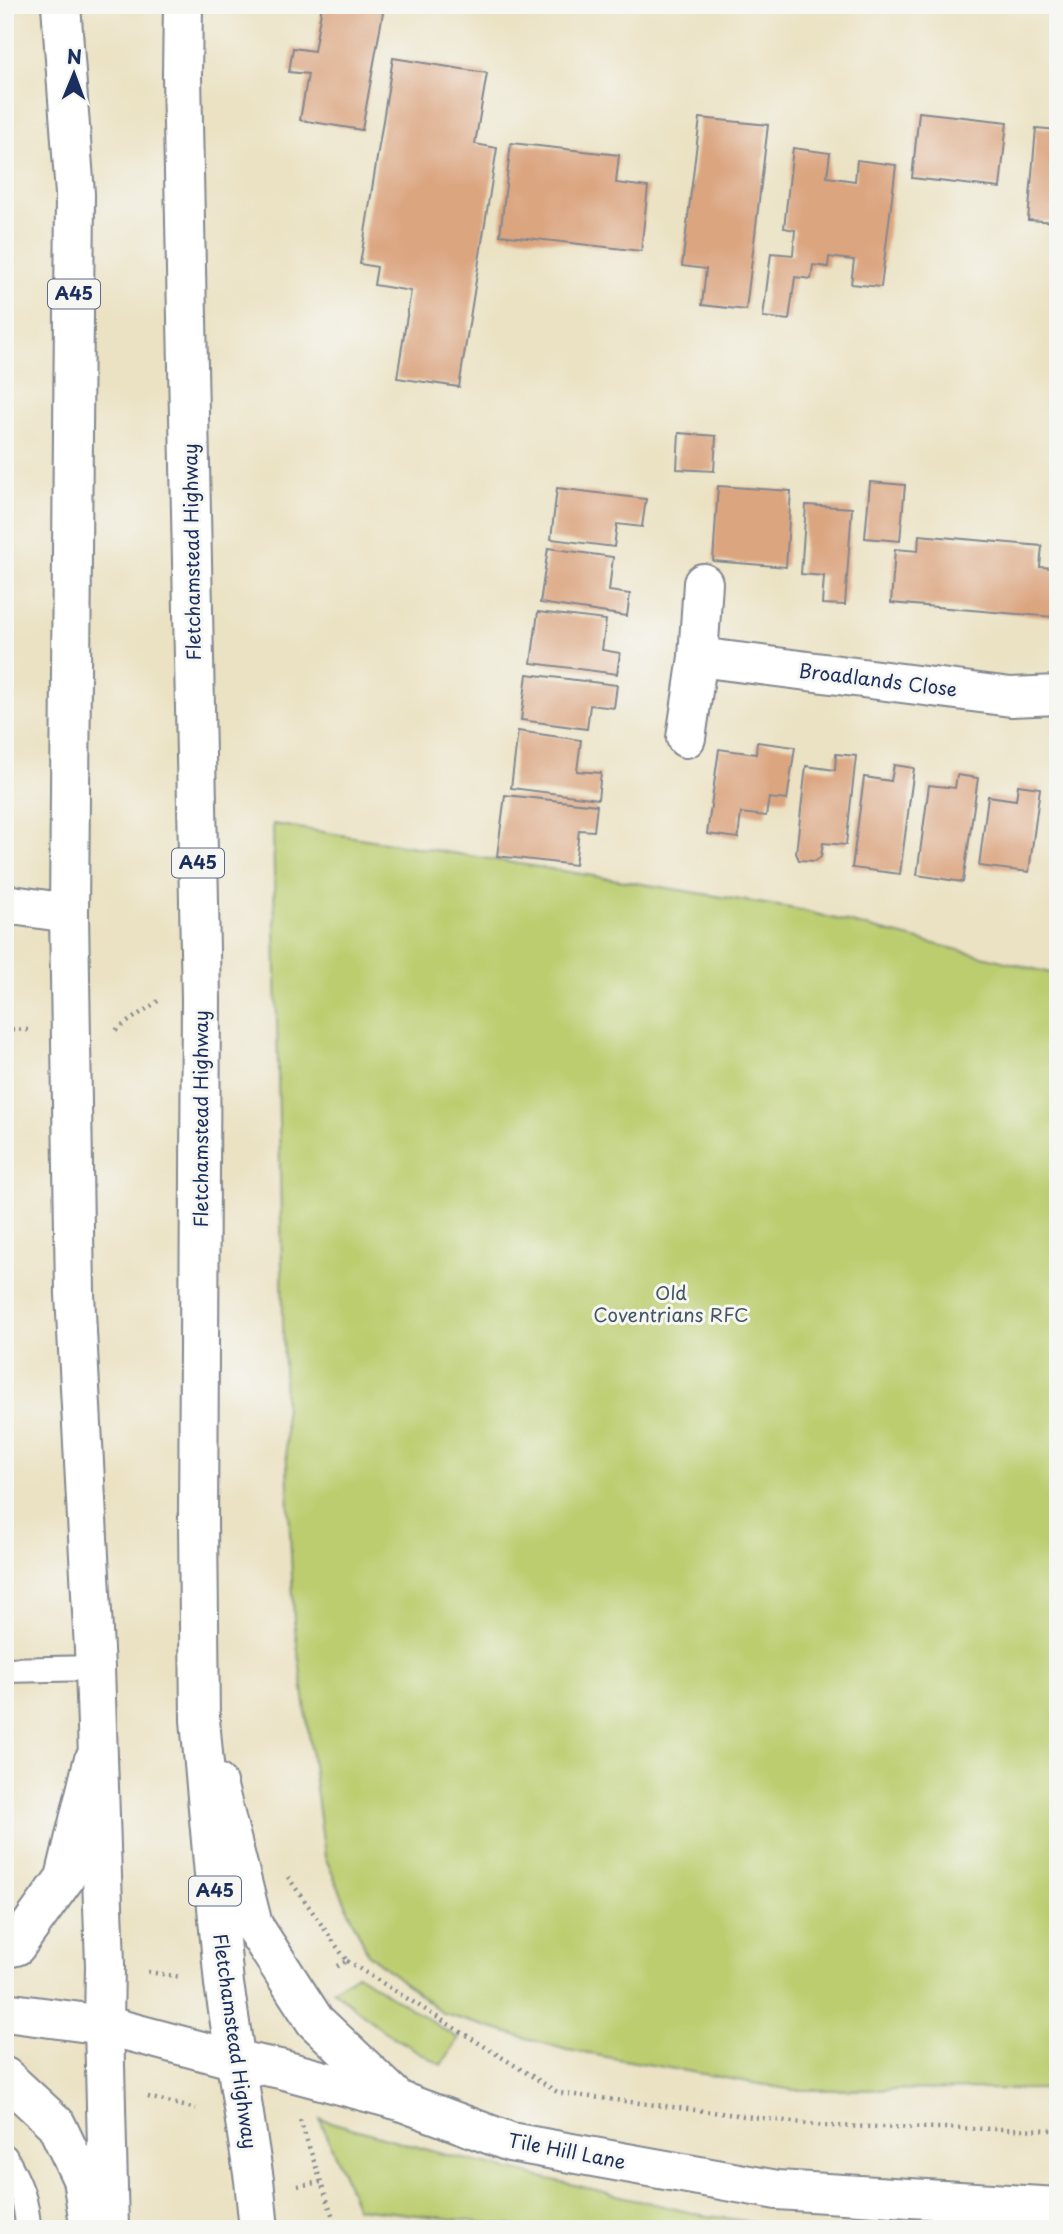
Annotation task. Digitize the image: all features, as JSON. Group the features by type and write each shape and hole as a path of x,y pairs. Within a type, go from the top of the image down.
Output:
{"main road":[{"name":"A45","path":"61,5 75,194 69,913 75,1294 95,1668 105,1965 109,2229"},
{"name":"Fletchamstead Highway","path":"183,5 182,75 201,999 198,1523 200,1720 223,1984 259,2229"},
{"path":"686,738 698,657 703,583"},
{"name":"Broadlands Close","path":"698,657 1011,697 1058,695"},
{"path":"5,904 69,913"},
{"path":"200,1720 253,1925 315,2021 400,2101"},
{"path":"11,1947 65,1878 96,1747"},
{"name":"Tile Hill Lane","path":"5,2012 104,2025 236,2060 281,2069 400,2101 510,2141 777,2190 1058,2207"},
{"path":"5,2077 56,2124 82,2179 90,2229"},
{"path":"1045,2229 1058,2227"}],"lane":[{"path":"6,1670 95,1668"},
{"path":"5,2157 20,2183 28,2229"}],"path":[{"path":"5,1586 5,1813"},
{"path":"347,1961 559,2093 825,2126 1058,2130"},
{"path":"160,1974 189,1978"},
{"path":"166,2101 196,2107 198,2121"},
{"path":"299,2118 337,2229"}],"green space":[{"name":"Old Coventrians RFC","path":"273,824 796,909 1058,975 1058,2089 793,2090 567,2050 444,2014 368,1954 325,1857 294,1621 285,1421"},
{"path":"357,1974 459,2039 441,2065 382,2030 333,1990"},
{"path":"320,2119 439,2153 701,2215 807,2229 539,2229 357,2208"}],"building":[{"path":"322,5 384,7 362,130 300,120 308,74 289,72 293,48 314,51"},
{"path":"393,58 487,73 475,144 497,148 459,387 397,378 411,291 374,285 377,267 360,264"},
{"path":"919,112 1007,122 1000,188 912,178"},
{"path":"700,118 768,125 746,310 702,305 706,269 682,266"},
{"path":"1036,128 1058,130 1058,222 1028,220"},
{"path":"511,143 619,155 616,183 648,187 641,251 500,235"},
{"path":"793,148 830,153 827,177 855,181 857,160 896,165 881,287 851,284 854,260 829,257 828,267 813,265 811,279 795,277 789,320 763,317 771,253 793,255 795,230 784,228"},
{"path":"679,433 716,436 714,471 677,469"},
{"path":"870,482 905,485 900,541 865,538"},
{"path":"718,486 791,491 786,567 713,561"},
{"path":"557,488 646,499 642,527 617,524 614,547 551,539"},
{"path":"806,505 852,508 845,605 822,604 824,576 801,574"},
{"path":"919,535 1042,546 1040,567 1057,568 1053,617 891,603 895,549 918,551"},
{"path":"548,548 613,557 609,591 630,594 627,616 540,603"},
{"path":"538,612 606,620 602,650 620,653 617,674 531,663"},
{"path":"527,674 617,685 614,708 590,705 587,729 521,720"},
{"path":"518,731 581,740 577,771 601,773 598,799 511,788"},
{"path":"757,742 795,747 787,800 769,798 766,816 741,813 738,838 707,834 719,749 756,754"},
{"path":"836,754 856,756 846,845 823,843 821,857 815,861 799,860 796,853 806,766 835,770"},
{"path":"894,765 914,768 900,874 852,868 864,777 891,781"},
{"path":"957,775 978,778 963,882 917,875 929,785 955,788"},
{"path":"1018,785 1040,788 1029,872 979,866 988,796 1016,800"},
{"path":"505,795 597,805 594,831 579,830 575,865 497,856"}]}
